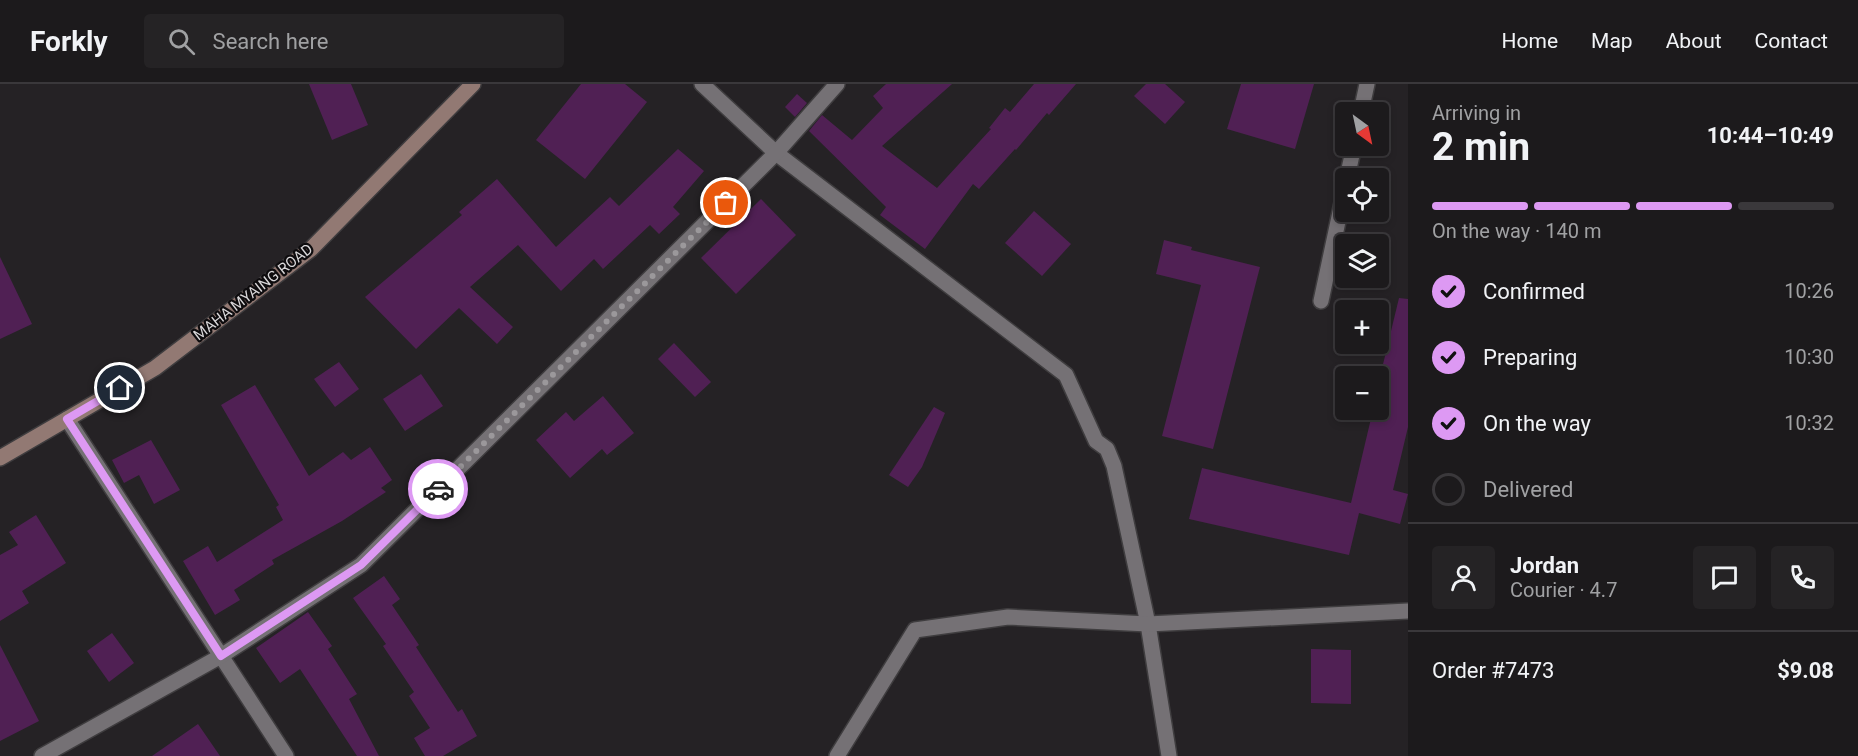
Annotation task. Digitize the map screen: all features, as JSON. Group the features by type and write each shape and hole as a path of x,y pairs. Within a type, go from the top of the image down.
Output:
{"street":[{"name":"MAHA MYAING ROAD","path":"0,458 155,368 311,249 473,84"},
{"path":"702,84 776,153 1066,375 1096,441 1107,449 1114,466 1148,624 1169,756"},
{"path":"42,756 221,656 361,565 776,153 837,84"},
{"path":"1363,102 1367,84"},
{"path":"1321,302 1338,222"},
{"path":"67,419 286,756"},
{"path":"837,756 915,630 1008,617 1148,624 1408,611"}],"building":[{"path":"309,84 351,84 368,125 332,140"},
{"path":"581,84 625,84 647,102 585,179 536,140"},
{"path":"886,84 952,84 882,146 937,188 991,129 989,128 1005,108 1010,112 1034,84 1076,84 979,189 973,184 925,249 880,215 886,207 809,131 822,115 852,140 883,108 873,96"},
{"path":"1146,84 1165,84 1185,102 1165,124 1134,96"},
{"path":"1241,84 1314,84 1295,149 1227,129"},
{"path":"797,94 807,103 795,117 785,107"},
{"path":"678,149 704,171 673,207 680,214 659,234 650,225 603,269 594,259 561,291 518,245 470,287 513,327 497,344 459,308 416,349 365,297 462,215 459,212 497,179 556,247 610,197 619,206"},
{"path":"761,199 796,235 736,294 701,258"},
{"path":"1034,211 1071,244 1042,276 1005,243"},
{"path":"1164,240 1192,247 1191,250 1260,267 1213,449 1162,436 1201,285 1156,274"},
{"path":"0,257 32,324 0,339"},
{"path":"1399,298 1408,299 1408,427 1393,490 1408,494 1400,524 1359,513 1349,555 1189,519 1202,468 1351,503 1371,420 1389,420 1389,366 1383,366 1385,354 1389,354 1389,339"},
{"path":"674,343 711,382 695,397 658,359"},
{"path":"339,362 359,389 335,407 314,379"},
{"path":"421,374 443,406 405,431 383,399"},
{"path":"255,385 309,476 343,452 351,460 370,447 392,480 381,488 386,492 342,521 272,560 274,564 234,590 240,600 215,615 183,561 208,546 217,562 283,520 276,507 279,505 221,405"},
{"path":"603,396 634,433 607,455 602,449 570,478 536,440 566,412 574,421"},
{"path":"934,407 945,413 922,467 908,487 889,475"},
{"path":"151,440 180,490 154,504 139,475 124,483 112,460"},
{"path":"36,515 66,563 22,591 29,603 0,621 0,555 18,545 9,532"},
{"path":"384,576 400,599 392,605 419,645 416,647 458,712 462,709 477,736 443,756 425,756 414,738 430,728 409,696 414,692 383,646 386,644 353,598"},
{"path":"308,612 332,646 328,649 357,694 349,699 379,756 357,756 300,669 280,683 256,648"},
{"path":"112,633 134,663 109,682 87,651"},
{"path":"0,645 39,721 0,741"},
{"path":"1311,649 1351,650 1351,704 1311,703"},
{"path":"198,724 220,756 152,756"}],"way so far":[{"path":"438,489 726,203"}],"route":[{"path":"120,388 67,419 221,656 361,565 438,489"}]}
